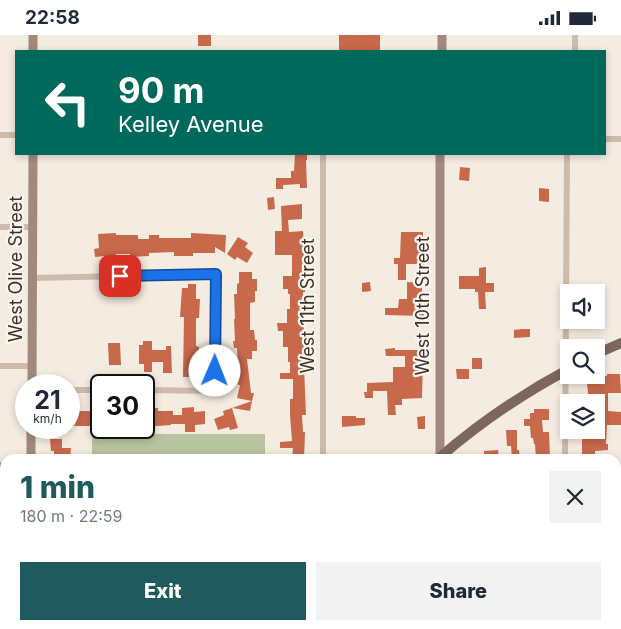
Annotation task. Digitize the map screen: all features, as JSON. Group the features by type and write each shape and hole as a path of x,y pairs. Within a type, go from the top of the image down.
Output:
{"main road":[{"path":"605,350 621,343"},
{"path":"444,454 491,417 560,374"}],"street":[{"path":"33,35 33,50"},
{"path":"442,35 442,50"},
{"path":"574,50 575,35"},
{"path":"0,135 15,135"},
{"path":"606,139 621,139"},
{"name":"West Olive Street","path":"32,374 33,155"},
{"name":"West 11th Street","path":"323,454 324,155"},
{"name":"West 10th Street","path":"439,454 440,155"},
{"path":"567,155 567,339"},
{"path":"0,227 33,227"},
{"path":"32,278 216,274 215,391 155,390"},
{"path":"0,366 32,367"},
{"path":"565,454 567,384"},
{"path":"31,439 31,454"}],"green space":[{"path":"155,434 265,434 265,454 92,454 92,439 155,439"}],"building":[{"path":"198,35 211,35 211,46 198,46"},
{"path":"339,35 380,35 380,50 339,50"},
{"path":"295,155 307,155 307,188 300,188 300,184 283,185 283,189 276,189 276,178 291,178 291,171 294,171"},
{"path":"460,167 470,168 469,181 459,180"},
{"path":"539,188 549,189 549,202 539,201"},
{"path":"274,197 275,209 268,210 267,198"},
{"path":"302,204 302,219 288,220 289,232 303,231 306,415 302,415 303,432 305,432 304,454 292,454 293,448 280,448 280,442 292,441 290,399 293,399 293,379 280,379 280,373 290,373 290,362 288,362 288,347 283,347 283,331 278,331 277,323 287,323 287,309 290,309 290,294 288,294 288,289 283,289 283,276 292,276 292,255 275,255 275,231 282,231 281,206"},
{"path":"401,232 423,232 423,264 406,264 406,280 398,280 398,264 394,264 394,258 400,258"},
{"path":"116,233 116,235 138,235 138,239 149,239 149,235 159,235 159,238 191,238 191,233 226,235 225,253 215,247 215,253 193,253 193,256 174,256 174,252 149,253 149,256 130,257 130,254 116,254 116,260 105,260 105,256 95,257 94,249 99,248 98,234"},
{"path":"238,237 248,243 245,247 253,253 247,263 237,257 235,260 227,254"},
{"path":"486,267 486,283 494,283 494,292 485,292 486,309 479,309 478,292 475,292 475,289 459,289 459,276 479,276 479,268"},
{"path":"239,272 252,272 252,279 257,279 255,302 250,303 250,330 254,330 255,340 257,340 257,351 252,351 252,359 247,359 251,393 254,393 252,401 237,398 240,385 238,385 233,366 238,365 237,348 234,348 233,341 235,341 234,294 237,294"},
{"path":"370,282 371,291 362,292 362,283"},
{"path":"407,282 422,283 424,316 385,315 385,308 398,308 399,299 407,299"},
{"path":"188,284 196,284 196,299 200,299 199,318 196,318 196,346 199,347 199,366 196,366 195,377 183,377 184,317 180,317 182,288 188,288"},
{"path":"530,329 530,337 514,338 514,330"},
{"path":"143,341 152,341 152,350 166,350 166,346 171,346 172,373 163,373 163,362 152,362 152,372 144,372 144,364 139,364 139,345 143,345"},
{"path":"108,343 120,343 121,365 109,365"},
{"path":"395,348 395,350 421,350 421,355 423,355 422,398 402,399 402,405 395,405 396,415 388,415 387,391 373,391 373,398 365,398 364,392 367,392 367,383 393,382 393,367 405,367 405,356 386,356 385,349"},
{"path":"472,358 482,358 482,369 472,369"},
{"path":"456,369 469,369 469,379 457,379"},
{"path":"607,374 620,374 621,393 608,393 608,411 621,412 621,425 607,425 606,444 608,444 608,450 595,451 595,454 582,454 582,439 605,439 605,394 588,394 587,384 605,384 605,376"},
{"path":"252,401 250,411 232,408"},
{"path":"194,407 194,412 205,411 205,424 195,425 195,432 185,432 185,424 155,426 155,408 158,408 158,411 173,411 173,415 182,415 182,408"},
{"path":"232,408 238,428 230,430 229,427 218,430 214,419 224,415 223,411"},
{"path":"534,409 549,409 549,420 542,420 543,432 549,432 550,454 536,454 530,426 524,426 524,419 530,419 530,413 534,413"},
{"path":"80,411 90,411 90,426 80,426"},
{"path":"342,416 365,418 365,425 342,427"},
{"path":"425,416 425,429 418,429 417,417"},
{"path":"506,430 517,430 517,450 519,450 519,454 512,454 511,446 507,446"},
{"path":"50,439 62,439 62,448 71,448 70,454 54,454 54,451 51,451"},
{"path":"498,450 498,454 484,454 484,451"}],"route":[{"path":"120,276 216,274 215,371"}]}
